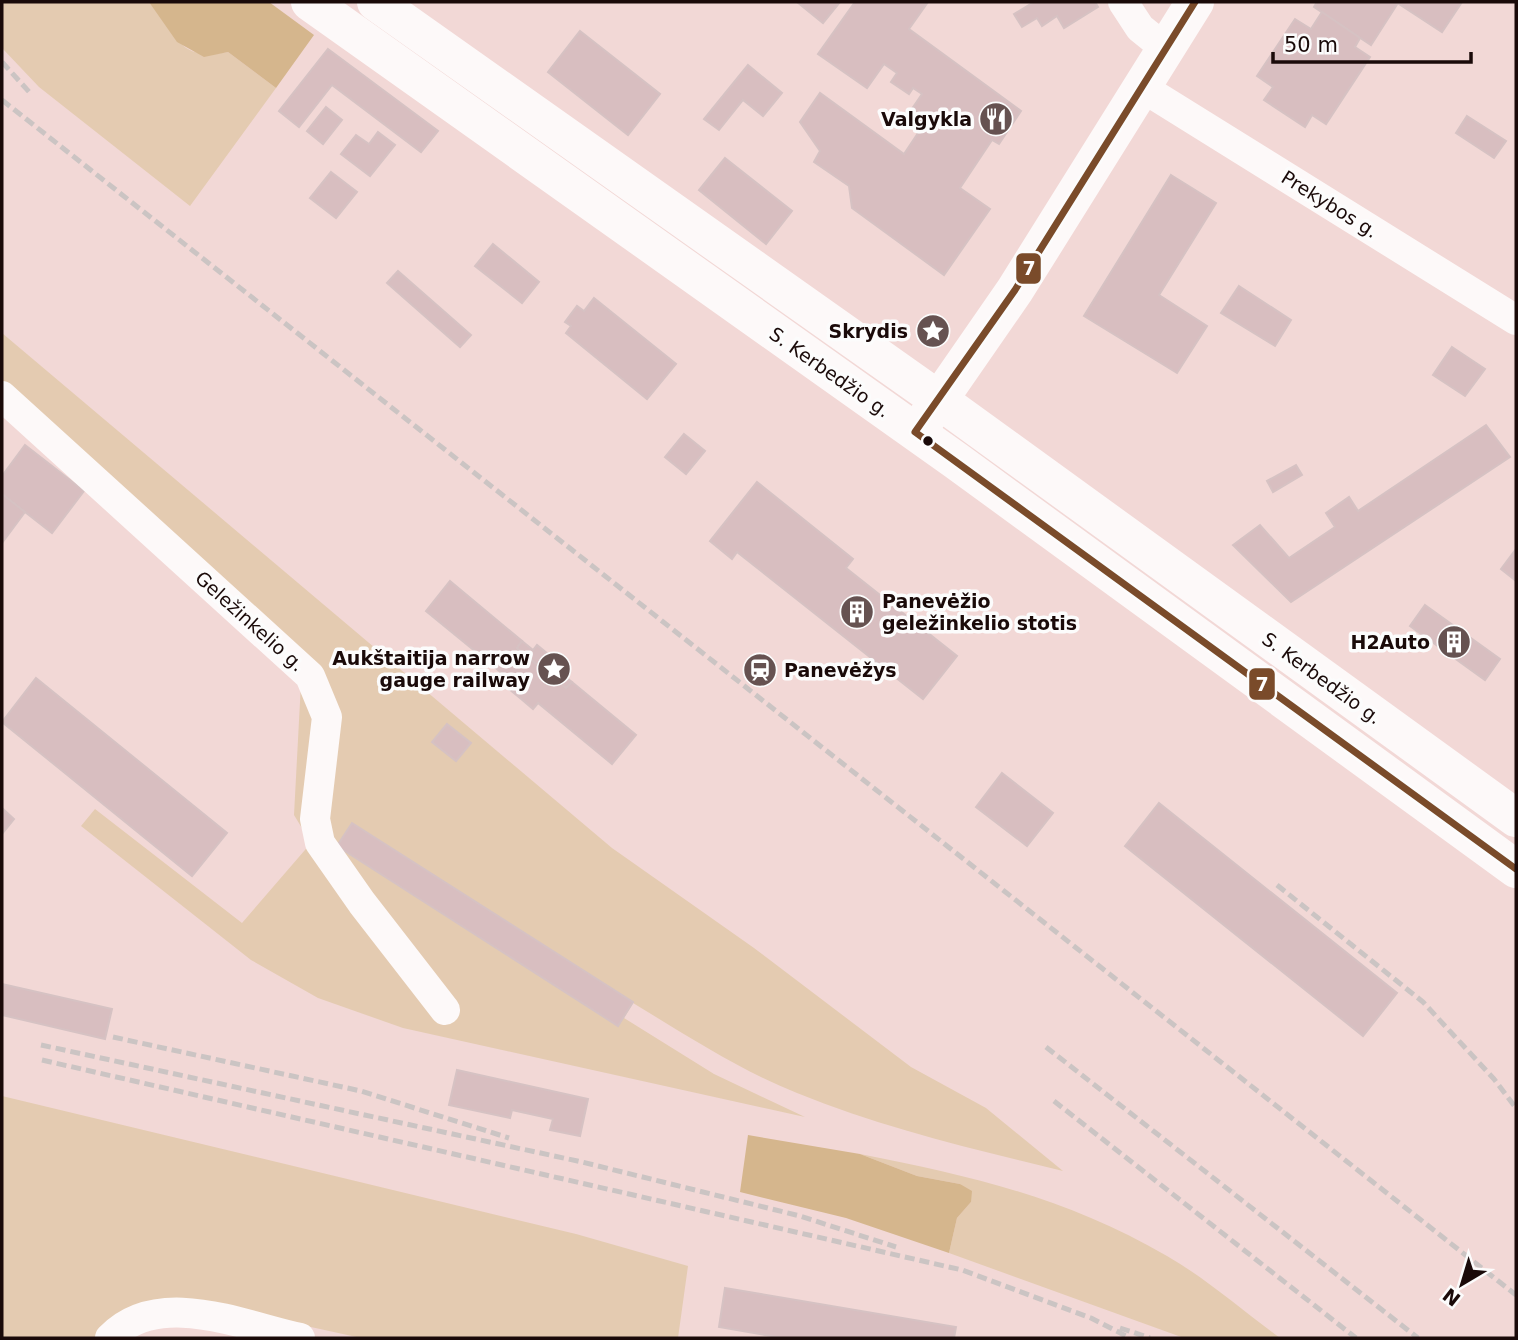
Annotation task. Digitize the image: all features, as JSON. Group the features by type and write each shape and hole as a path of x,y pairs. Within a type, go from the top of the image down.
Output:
{"main road":[{"name":"S. Kerbedžio g.","path":"310,2 915,432 1505,861"},
{"name":"S. Kerbedžio g.","path":"376,2 939,400 1516,819"},
{"path":"915,432 1015,290 1195,2"},
{"path":"1505,861 1516,819"}],"street":[{"path":"1123,2 1140,29 1166,49"},
{"name":"Prekybos g.","path":"1143,88 1516,320"},
{"name":"Geležinkelio g.","path":"2,396 310,676 327,717 315,819 320,843 362,903 445,1010"},
{"path":"110,1338 122,1326 139,1317 167,1311 194,1314 300,1338"}],"shaded area":[{"path":"2,2 149,2 179,42 187,48 197,53 228,52 276,88 190,206 39,87 2,48"},
{"path":"149,2 269,2 314,35 276,88 228,52 204,57 177,42"},
{"path":"2,333 612,848 754,948 911,1067 986,1108 1063,1171 895,1127 797,1093 734,1063 633,1003 624,1018 714,1074 805,1117 403,1028 318,998 251,960 81,826 95,809 242,923 311,843 294,815 301,683 2,380"},
{"path":"2,1096 576,1234 688,1266 678,1338 361,1338 201,1303 109,1320 94,1338 2,1338"},
{"path":"748,1135 860,1154 917,1176 960,1184 972,1191 971,1202 957,1218 949,1253 846,1218 740,1192"},
{"path":"860,1154 942,1171 1018,1191 1092,1218 1182,1265 1280,1338 1184,1338 949,1253 957,1218 971,1202 960,1184 917,1176"}],"building":[{"path":"797,2 840,2 823,23"},
{"path":"855,2 928,2 909,29 1021,111 999,144 992,140 960,188 990,209 944,275 852,208 849,186 814,162 820,151 800,122 820,93 904,154 920,130 905,119 922,94 913,88 909,94 891,82 897,73 884,64 867,88 818,54"},
{"path":"1034,2 1095,2 1098,7 1064,28 1057,16 1042,26 1037,18 1022,27 1014,14"},
{"path":"1317,2 1398,3 1371,45 1314,7"},
{"path":"1396,2 1462,2 1442,32"},
{"path":"1322,12 1360,38 1355,47 1370,57 1326,124 1312,115 1305,127 1264,100 1273,87 1257,76 1295,19 1311,29"},
{"path":"580,31 660,94 628,135 548,72"},
{"path":"328,49 438,131 421,152 332,85 299,127 279,111"},
{"path":"748,65 782,93 763,116 743,100 719,130 704,119"},
{"path":"326,107 342,120 323,144 307,131"},
{"path":"1467,116 1506,141 1494,158 1456,133"},
{"path":"378,132 395,145 370,176 341,154 356,135 369,144"},
{"path":"725,158 792,211 766,244 699,190"},
{"path":"331,172 357,192 336,218 310,198"},
{"path":"1171,175 1216,203 1159,295 1207,326 1177,373 1084,316"},
{"path":"493,244 539,282 522,303 475,266"},
{"path":"398,271 471,335 460,347 387,283"},
{"path":"1239,286 1291,320 1275,346 1221,313"},
{"path":"594,298 676,364 647,399 566,333 571,326 565,322 577,306 584,311"},
{"path":"1452,347 1485,369 1465,396 1433,375"},
{"path":"1486,425 1510,457 1291,602 1233,545 1260,525 1289,558 1335,527 1326,513 1349,497 1358,511"},
{"path":"684,434 705,451 686,474 665,457"},
{"path":"25,445 84,491 52,533 2,494 2,476"},
{"path":"1296,465 1302,475 1273,492 1267,481"},
{"name":"Panevėžio geležinkelio stotis","path":"757,482 853,559 846,568 957,656 923,699 737,552 732,559 710,541"},
{"path":"2,494 25,512 2,543"},
{"path":"1516,549 1516,581 1501,569"},
{"path":"450,581 522,641 517,648 566,688 572,682 636,735 612,764 538,703 533,709 504,685 509,679 426,611"},
{"name":"H2Auto","path":"1425,605 1500,659 1485,680 1410,626"},
{"path":"522,641 533,650 537,645 566,669 562,674 572,682 566,688 517,648"},
{"path":"36,678 227,833 192,876 2,722"},
{"path":"447,724 471,743 456,761 432,742"},
{"path":"1002,773 1053,813 1027,846 976,807"},
{"path":"1159,803 1397,993 1363,1036 1125,846"},
{"path":"2,808 14,819 2,834"},
{"path":"352,823 633,1002 618,1026 337,846"},
{"path":"2,984 112,1009 105,1039 2,1015"},
{"path":"457,1070 588,1099 580,1136 550,1130 553,1119 512,1110 510,1118 449,1105"},
{"path":"725,1288 956,1327 954,1338 783,1338 719,1327"}],"railway":[{"path":"2,62 32,95"},
{"path":"2,100 1516,1295"},
{"path":"1277,885 1423,1002 1494,1079 1516,1108"},
{"path":"113,1037 361,1091 509,1138"},
{"path":"41,1045 582,1162 800,1216 896,1247"},
{"path":"1046,1047 1418,1338"},
{"path":"42,1060 962,1270 1091,1318 1130,1338"},
{"path":"1054,1101 1356,1338"},
{"path":"1120,1328 1150,1338"}],"transit line":[{"name":"7","path":"1195,2 1015,290 915,432 1516,869"}],"place":[{"name":"Valgykla","path":"996,119"},
{"name":"Skrydis","path":"933,331"},
{"name":"Panevėžio geležinkelio stotis","path":"857,612"},
{"name":"H2Auto","path":"1454,642"},
{"name":"Aukštaitija narrow gauge railway","path":"554,669"},
{"name":"Panevėžys","path":"760,670"}]}
